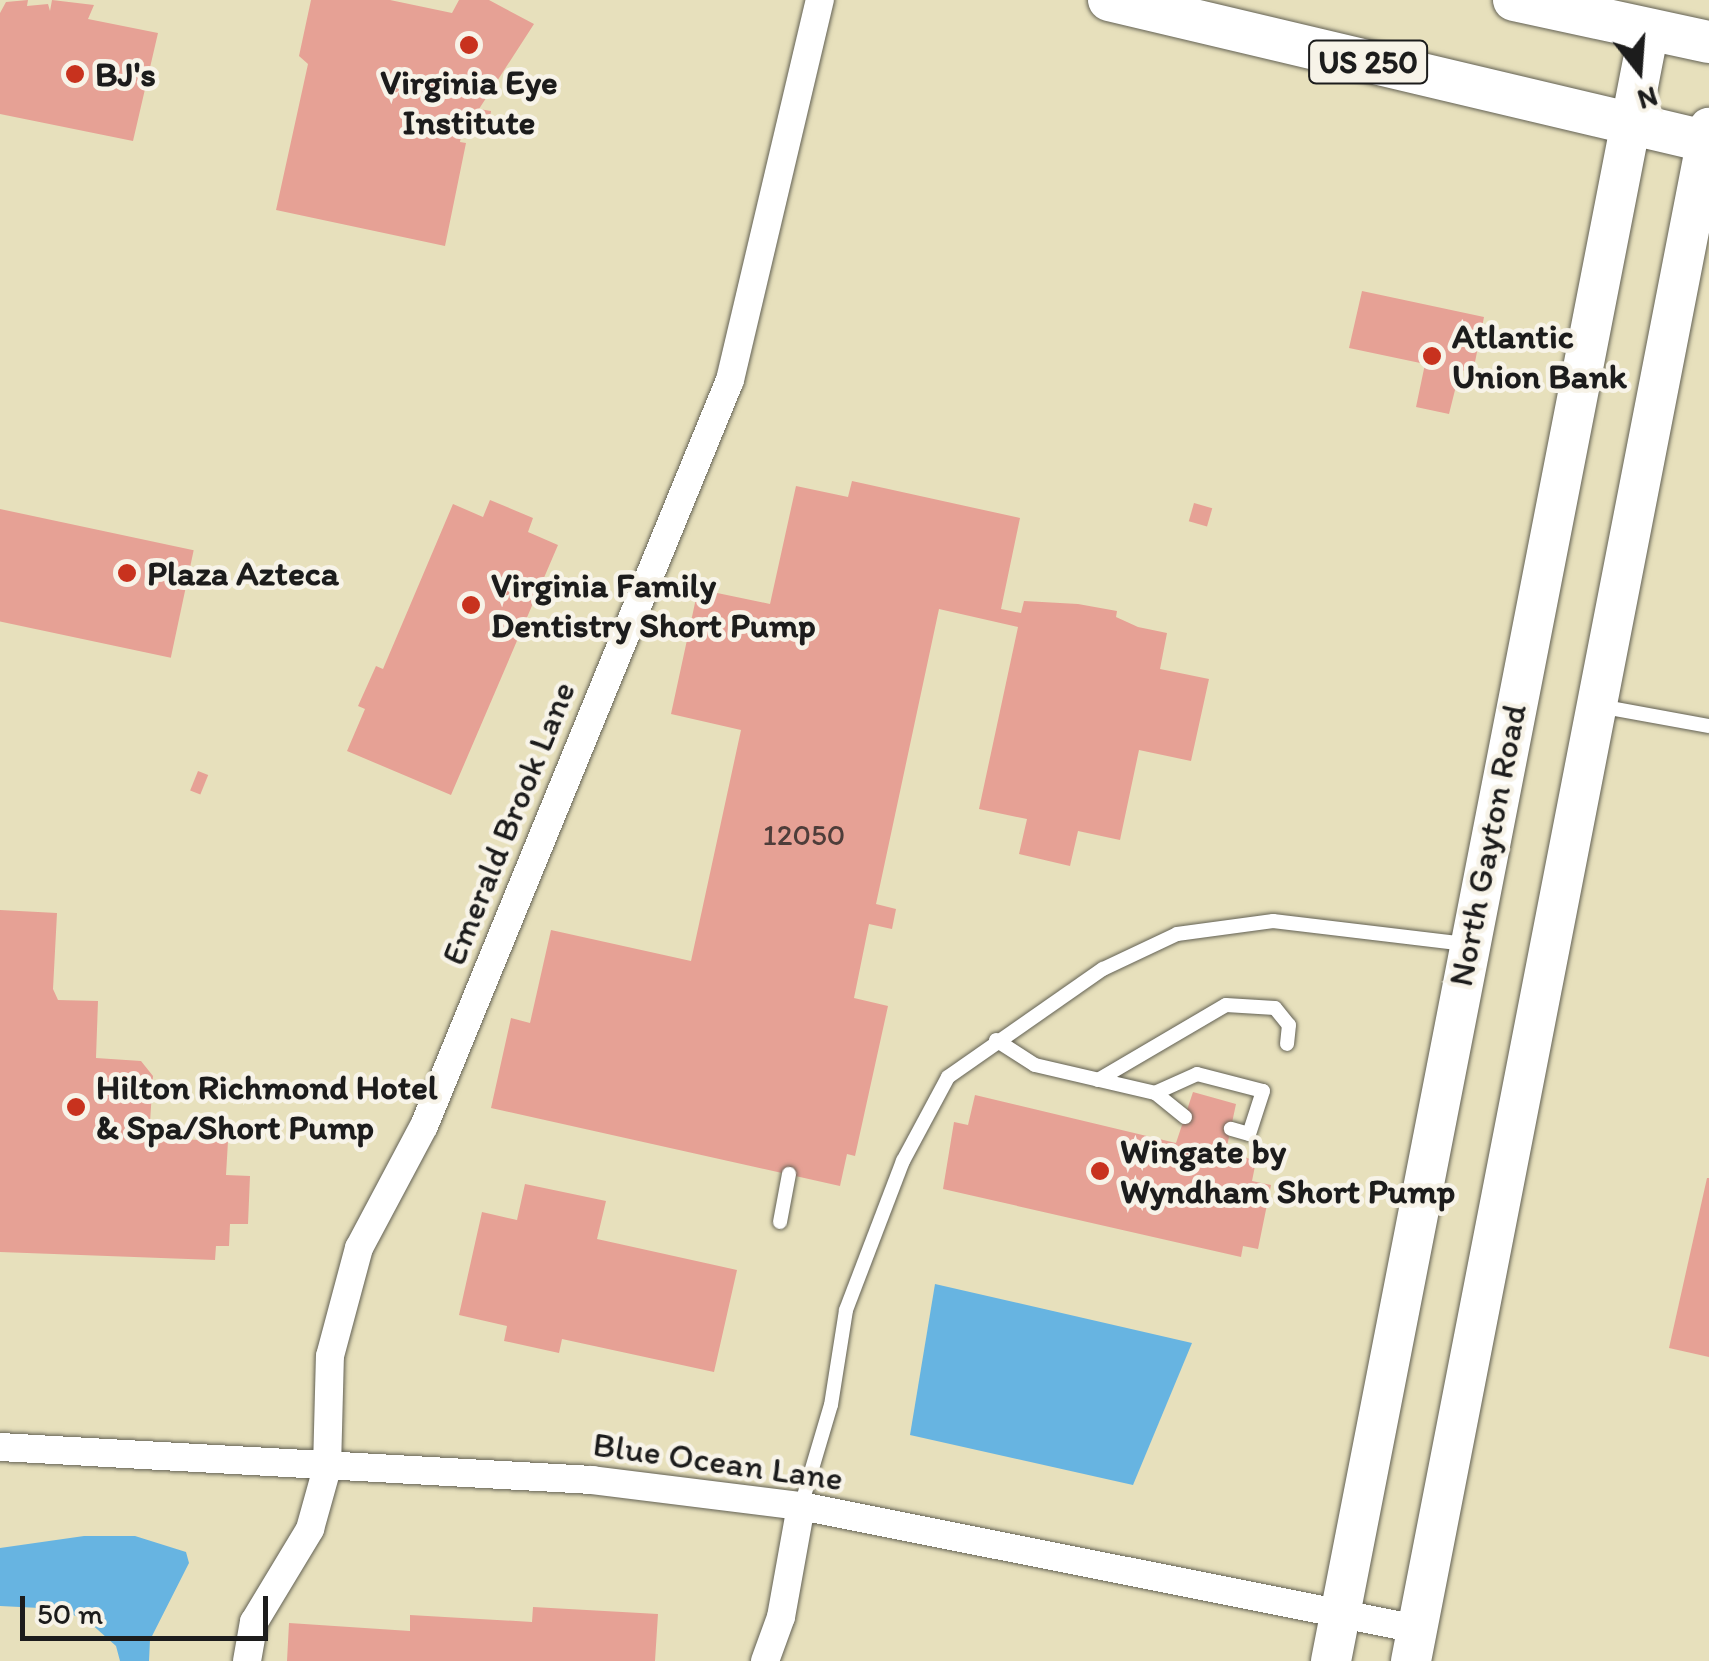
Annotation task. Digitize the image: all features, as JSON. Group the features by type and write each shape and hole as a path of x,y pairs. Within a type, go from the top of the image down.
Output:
{"main road":[{"name":"US 250","path":"1108,0 1627,124 1708,137"},
{"path":"1514,0 1709,42"},
{"name":"North Gayton Road","path":"1331,1661 1627,124 1649,30"},
{"path":"1414,1645 1708,137"}],"street":[{"name":"Emerald Brook Lane","path":"247,1661 254,1622 310,1528 327,1468 330,1356 359,1248 424,1126 730,380 820,0"},
{"name":"Blue Ocean Lane","path":"0,1447 592,1480 801,1506 1340,1613 1414,1645"},
{"path":"765,1661 781,1617 801,1506"}],"lane":[{"path":"1598,706 1709,726"},
{"path":"801,1506 831,1405 846,1310 903,1161 948,1077 1103,968 1178,934 1273,921 1468,945"},
{"path":"1098,1080 1226,1006 1275,1008 1289,1025 1287,1044"},
{"path":"996,1040 1035,1065 1155,1093 1185,1116"},
{"path":"1155,1093 1197,1074 1262,1090 1249,1134 1230,1129"},
{"path":"780,1222 789,1174"}],"water":[{"path":"935,1284 1192,1343 1133,1485 910,1435"},
{"path":"84,1536 135,1536 186,1552 189,1563 150,1640 149,1661 120,1661 116,1646 89,1622 60,1609 0,1606 0,1548"}],"building":[{"name":"BJ's","path":"28,0 27,6 48,4 50,11 52,0 94,5 88,19 158,33 133,141 0,114 0,13 6,2"},
{"path":"311,0 390,0 452,13 459,0 489,0 534,24 479,109 491,111 487,134 462,131 460,142 466,143 445,246 276,210 308,64 299,56"},
{"name":"Atlantic Union Bank","path":"1362,291 1484,317 1473,372 1460,370 1449,414 1416,407 1425,364 1349,348"},
{"path":"852,481 1020,518 1001,609 1021,613 1024,601 1078,604 1117,611 1116,617 1138,627 1167,633 1160,669 1209,679 1191,761 1139,750 1120,840 1078,831 1070,866 1019,854 1027,819 979,809 1018,627 939,609 876,904 896,909 892,929 869,924 854,998 888,1006 855,1156 847,1154 840,1186 491,1108 511,1018 530,1023 551,930 691,961 741,730 671,714 698,589 770,604 796,486 848,497"},
{"name":"Virginia Family Dentistry Short Pump","path":"490,500 533,518 528,532 558,545 451,795 347,751 365,709 358,706 376,666 383,669 453,504 483,517"},
{"path":"1194,503 1212,508 1207,527 1189,521"},
{"path":"0,509 194,550 171,658 0,621"},
{"path":"198,771 208,775 200,795 190,790"},
{"name":"Hilton Richmond Hotel & Spa/Short Pump","path":"0,910 57,913 53,989 58,1000 98,1001 96,1058 141,1061 153,1076 149,1138 228,1141 226,1175 250,1176 248,1224 230,1224 229,1246 216,1246 215,1260 0,1252"},
{"name":"Wingate by Wyndham Short Pump","path":"1193,1092 1236,1104 1226,1151 1256,1161 1252,1181 1271,1185 1258,1249 1243,1246 1241,1257 943,1189 954,1122 968,1125 975,1095 1176,1143"},
{"path":"1709,1178 1709,1357 1669,1348"},
{"path":"525,1184 606,1201 597,1239 737,1270 714,1372 562,1339 559,1353 504,1341 507,1326 459,1315 482,1212 517,1220"},
{"path":"533,1607 658,1614 655,1661 287,1661 289,1623 410,1631 410,1615 532,1622"}],"place":[{"name":"Virginia Eye Institute","path":"469,45"},
{"name":"BJ's","path":"75,74"},
{"name":"Atlantic Union Bank","path":"1432,356"},
{"name":"Plaza Azteca","path":"127,573"},
{"name":"Virginia Family Dentistry Short Pump","path":"471,605"},
{"name":"Hilton Richmond Hotel & Spa/Short Pump","path":"76,1107"},
{"name":"Wingate by Wyndham Short Pump","path":"1100,1171"}]}
